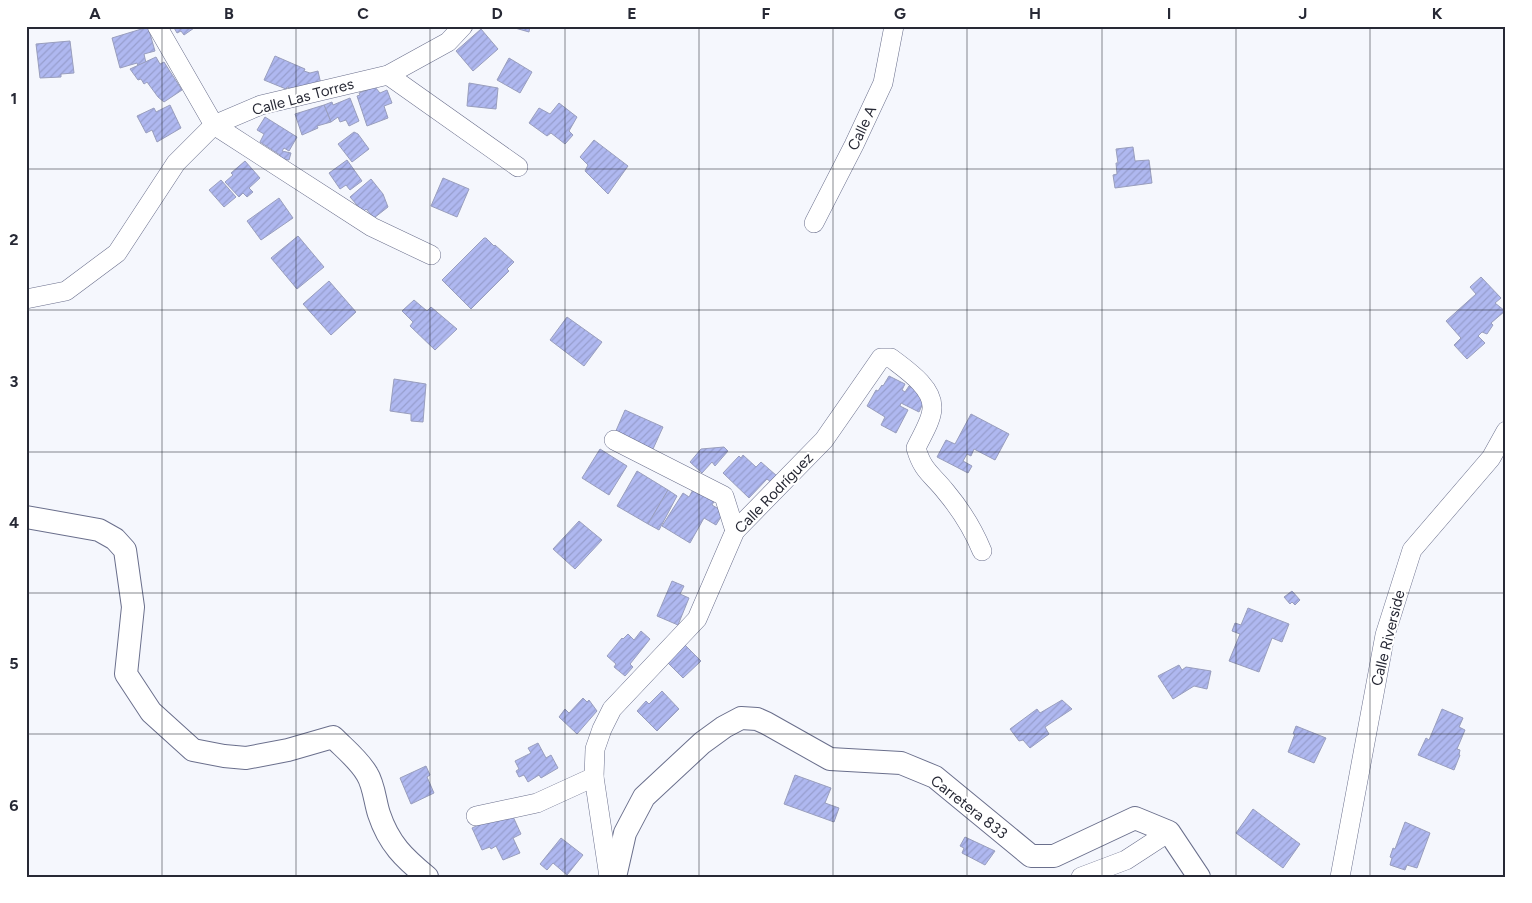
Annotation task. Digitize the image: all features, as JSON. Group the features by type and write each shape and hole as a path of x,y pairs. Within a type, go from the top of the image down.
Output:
{"street":[{"path":"157,26 214,125 372,227 431,255"},
{"name":"Calle Las Torres","path":"26,299 66,291 117,253 176,163 214,125 261,105 388,76 448,42 463,26"},
{"name":"Calle A","path":"814,223 883,83 894,26"},
{"path":"388,76 518,167"},
{"name":"Calle Rodríguez","path":"609,877 594,777 595,749 612,709 697,619 735,531 824,440 881,358 891,358 920,382 928,394 932,408 916,448 919,460 925,471 945,490 962,511 982,551"},
{"name":"Calle Riverside","path":"1340,877 1386,635 1412,550 1490,458 1506,431"},
{"path":"614,440 724,496 735,531"},
{"path":"26,517 100,530 115,539 125,550 133,608 126,674 151,712 193,750 246,758 288,750 333,737 368,775 380,816 392,844 428,877"},
{"name":"Carretera 833","path":"615,877 625,833 644,797 702,743 724,727 742,718 757,719 766,723 830,759 900,763 935,777 1031,856 1054,856 1135,818 1169,832"},
{"path":"476,816 537,803 594,777"},
{"path":"1081,877 1126,860 1169,832 1199,877"}],"building":[{"path":"173,26 197,26 184,35 181,31 177,33"},
{"path":"508,26 530,26 529,32"},
{"path":"148,27 155,51 144,54 146,63 138,66 137,63 120,68 112,38"},
{"path":"481,29 498,49 473,71 456,51"},
{"path":"70,41 74,73 61,74 61,77 40,78 36,44"},
{"path":"275,56 305,69 304,71 310,73 318,71 322,89 295,90 287,87 286,89 264,80"},
{"path":"156,57 160,64 164,62 182,90 164,102 147,82 144,84 141,79 138,80 130,69"},
{"path":"509,58 532,72 520,93 497,80"},
{"path":"469,83 498,88 496,109 467,106"},
{"path":"375,87 380,93 387,90 392,103 384,106 388,118 367,126 357,96 360,95 359,93"},
{"path":"350,98 359,121 349,126 346,120 340,122 338,117 331,122 324,105 332,102 333,105"},
{"path":"559,103 577,117 569,131 573,135 565,144 551,133 547,136 529,123 539,108 550,114"},
{"path":"170,105 181,128 157,142 152,130 146,133 137,116 154,108 156,112"},
{"path":"324,105 331,122 317,126 318,128 302,135 295,114"},
{"path":"265,117 297,137 289,151 284,148 282,151 291,153 289,160 279,158 280,155 260,142 264,134 257,130"},
{"path":"354,132 358,134 369,149 352,162 338,144"},
{"path":"594,140 628,166 608,194 585,171 588,165 580,157"},
{"path":"1133,147 1135,161 1149,160 1152,183 1115,188 1113,175 1117,174 1116,163 1118,163 1116,149"},
{"path":"347,160 362,181 350,190 346,185 340,189 329,173"},
{"path":"245,161 260,178 249,188 253,192 247,197 243,193 239,197 225,182 233,175 231,173"},
{"path":"443,178 469,189 457,217 431,206"},
{"path":"371,179 383,194 388,207 374,218 366,209 363,212 350,197"},
{"path":"221,180 236,197 224,207 209,190"},
{"path":"279,198 293,218 261,240 247,221"},
{"path":"298,236 324,267 297,289 271,258"},
{"path":"484,238 514,262 507,269 509,271 471,309 442,280"},
{"path":"1481,277 1501,298 1495,303 1505,311 1491,323 1493,325 1487,334 1482,332 1478,336 1485,343 1467,359 1454,345 1461,338 1446,321 1476,294 1470,287"},
{"path":"329,281 356,312 331,335 303,304"},
{"path":"414,300 427,311 431,307 457,329 435,350 410,326 413,322 402,311"},
{"path":"567,317 602,342 584,366 550,340"},
{"path":"889,376 905,384 902,390 905,392 909,386 927,395 919,412 901,403 900,406 908,410 896,433 881,425 885,417 867,406 876,390 878,391 883,386"},
{"path":"394,379 426,384 423,422 411,421 411,414 390,411"},
{"path":"625,410 663,427 653,449 615,433"},
{"path":"971,414 1009,434 995,460 974,449 971,456 967,454 963,461 972,466 968,473 937,457 946,440 955,444"},
{"path":"724,447 728,451 715,466 712,462 702,473 690,462 701,449"},
{"path":"600,449 627,466 609,495 582,478"},
{"path":"743,455 756,467 761,462 777,476 771,482 767,479 749,498 723,473 739,456 741,458"},
{"path":"637,471 668,490 648,524 617,506"},
{"path":"695,486 716,498 712,505 724,512 716,525 704,518 690,543 662,526 683,493 689,497"},
{"path":"668,490 677,496 659,530 648,524"},
{"path":"579,521 602,540 575,569 553,549"},
{"path":"672,581 684,586 680,594 689,598 678,625 657,616"},
{"path":"1292,591 1300,600 1295,605 1292,602 1290,604 1284,597"},
{"path":"1248,608 1289,624 1282,642 1272,638 1259,672 1229,661 1240,634 1232,631 1235,623 1241,625"},
{"path":"641,631 650,639 630,664 633,667 625,676 614,667 616,664 607,656 622,638 628,634 634,640"},
{"path":"684,644 701,661 683,678 667,662"},
{"path":"1179,665 1182,670 1186,667 1211,671 1207,689 1194,686 1173,699 1158,676"},
{"path":"662,691 679,709 657,731 637,711 646,701 649,704"},
{"path":"583,698 587,702 589,700 597,711 577,734 559,717 565,709 569,713"},
{"path":"1062,700 1072,709 1045,727 1049,734 1030,748 1023,740 1019,741 1010,729 1037,709 1040,713"},
{"path":"1442,709 1463,718 1459,727 1465,730 1457,749 1460,750 1460,755 1454,770 1418,755 1426,738 1429,740"},
{"path":"1296,726 1326,738 1314,763 1288,752"},
{"path":"538,743 546,758 551,755 558,768 541,778 539,775 528,782 524,775 519,777 516,771 519,769 515,761 531,753 528,748"},
{"path":"426,766 430,775 427,777 434,793 411,804 400,778"},
{"path":"795,775 831,788 825,803 839,808 834,822 784,804"},
{"path":"1253,809 1300,844 1283,868 1236,833"},
{"path":"510,810 521,834 513,838 520,853 503,860 496,846 491,849 490,847 482,850 472,828"},
{"path":"1405,822 1430,833 1417,868 1407,865 1405,870 1390,865 1392,858 1390,857"},
{"path":"965,837 995,851 985,865 962,853 964,848 960,846"},
{"path":"561,838 583,855 567,875 553,863 547,870 540,864"}]}
